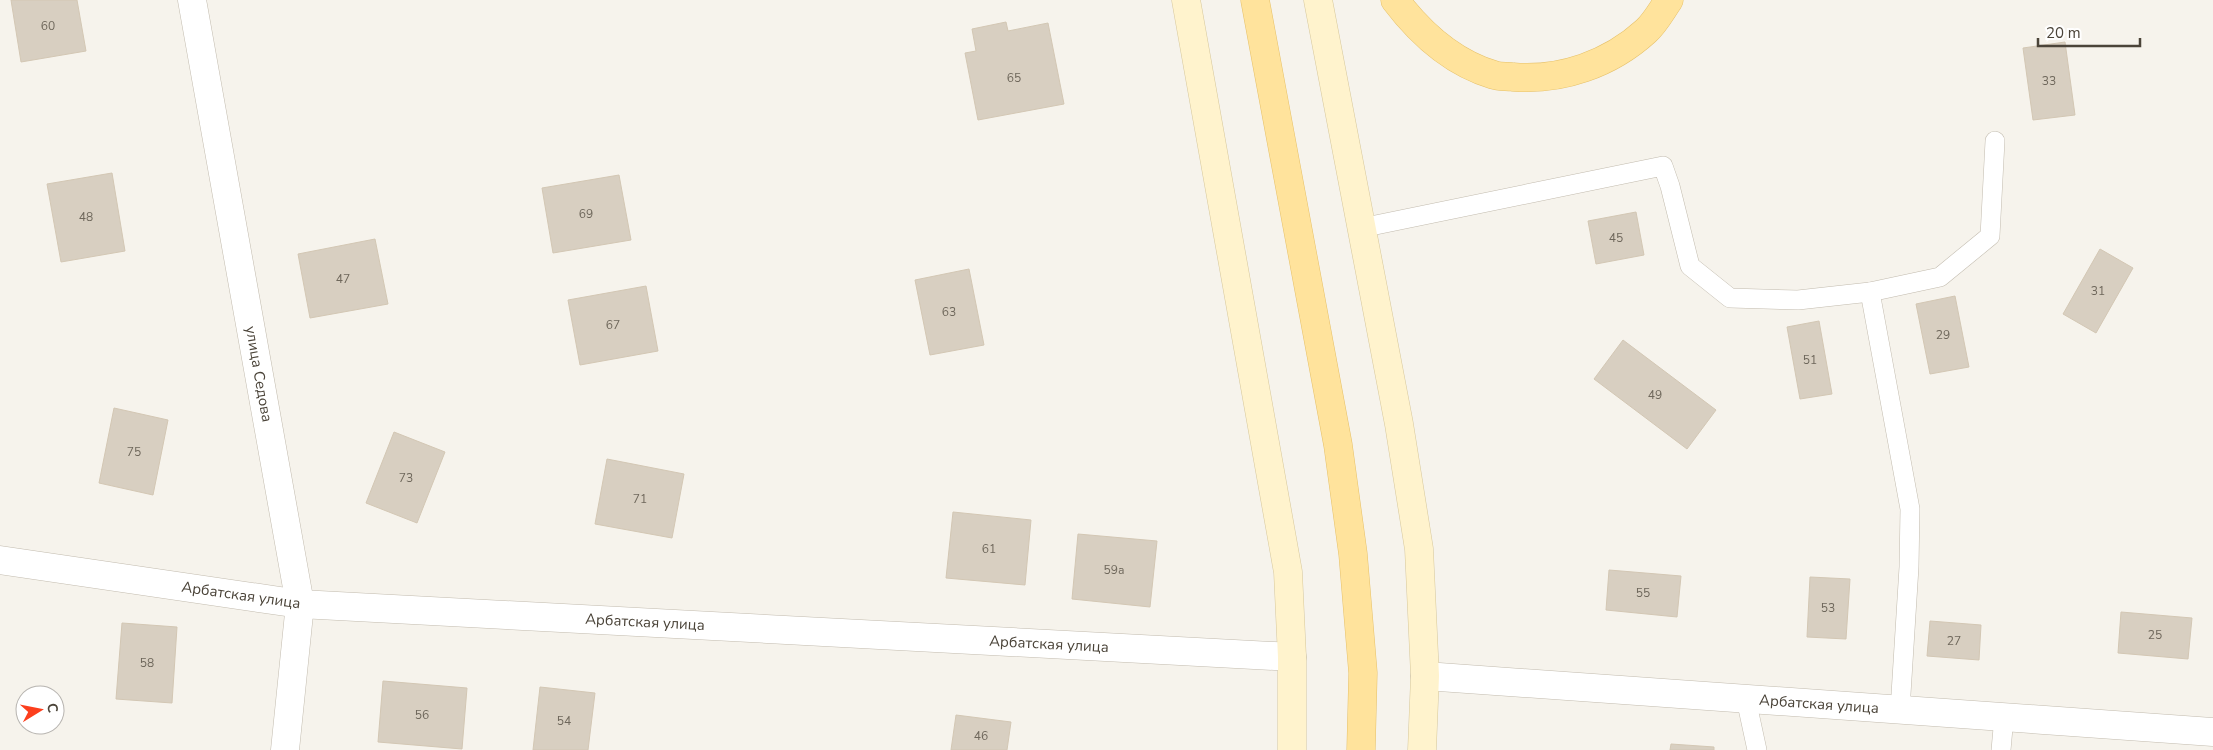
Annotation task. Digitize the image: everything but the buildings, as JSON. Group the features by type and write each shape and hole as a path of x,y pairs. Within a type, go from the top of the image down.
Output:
{"main road":[{"path":"1255,0 1338,445 1353,554 1360,643 1362,673 1361,750"},
{"path":"1400,7 1435,44 1460,60 1494,75 1535,79 1568,73 1606,59 1647,30 1668,0"}],"street":[{"name":"улица Седова","path":"192,0 300,604 285,750"},
{"path":"1186,0 1288,572 1292,656 1292,750"},
{"path":"1318,0 1399,424 1419,549 1425,676 1422,750"},
{"name":"Арбатская улица","path":"0,560 300,604 1292,656"},
{"name":"Арбатская улица","path":"1425,676 2213,732"}],"lane":[{"path":"1362,228 1663,166 1690,266 1730,298 1798,300 1870,292 1940,277 1990,236 1995,141"},
{"path":"1870,292 1910,509 1909,566 1900,710"},
{"path":"1746,699 1757,750"},
{"path":"2000,750 2004,717"}]}
